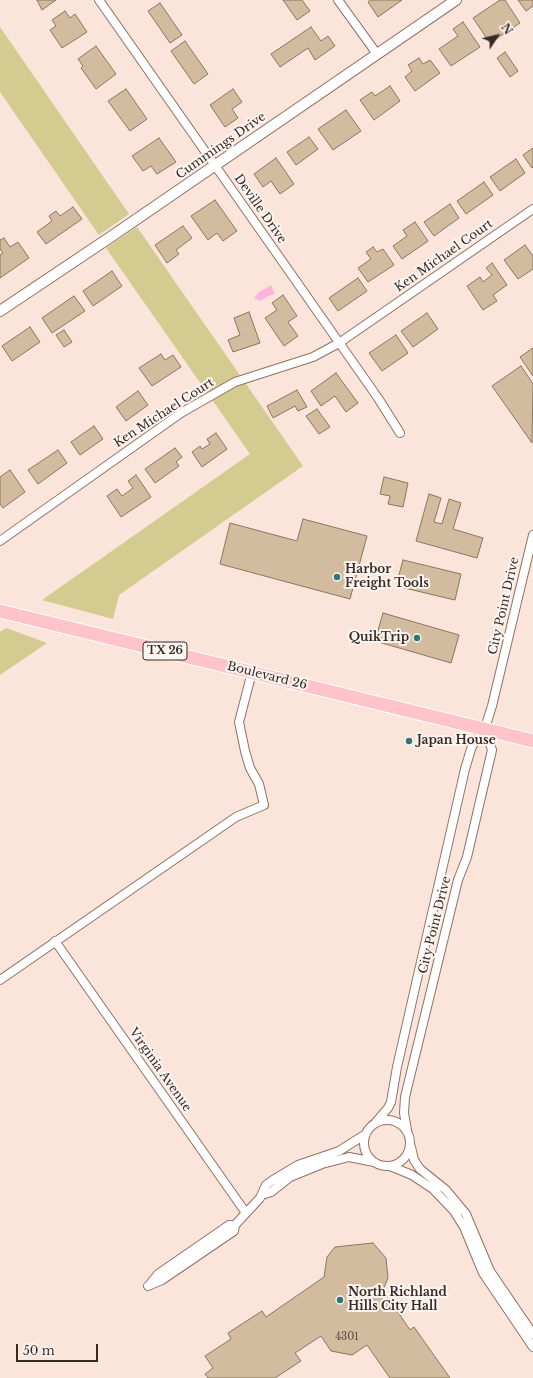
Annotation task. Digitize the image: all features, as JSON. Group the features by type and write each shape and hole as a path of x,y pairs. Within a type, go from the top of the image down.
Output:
{"main road":[{"name":"Boulevard 26","path":"0,611 485,728 533,741"}],"street":[{"name":"Deville Drive","path":"99,0 339,343 400,433"},
{"path":"338,0 377,54"},
{"name":"Cummings Drive","path":"0,311 215,166 456,0"},
{"name":"Ken Michael Court","path":"0,541 181,414 217,392 253,375 313,357 339,343 533,209"},
{"name":"City Point Drive","path":"376,1122 391,1102 397,1067 465,769 472,746 485,728 533,536"},
{"path":"0,980 236,816 264,805 259,784 250,768 239,722 252,672"},
{"name":"City Point Drive","path":"407,1130 404,1112 405,1097 412,1075 452,902 458,880 467,857 492,750 485,728"},
{"name":"Virginia Avenue","path":"55,941 246,1213"},
{"path":"235,1225 229,1225 158,1274 148,1286 162,1280 234,1231 235,1225 262,1195 266,1185 280,1175 304,1163 338,1151 366,1134 376,1122 383,1120 394,1120 399,1122 407,1130 414,1160 420,1169 446,1190 466,1214 490,1271 533,1334"},
{"path":"366,1134 365,1149 374,1162"},
{"path":"390,1166 403,1160 410,1147"},
{"path":"262,1195 271,1192 290,1178 328,1163 349,1157 374,1162 384,1166 390,1166 412,1175 441,1196 454,1211 464,1227 486,1277 533,1347"}],"shaded area":[{"path":"0,27 129,214 99,235 0,92"},
{"path":"137,227 303,466 119,595 113,619 42,600 250,454 106,248"},
{"path":"271,285 275,294 268,296 261,301 254,298 259,292"},
{"path":"6,628 47,643 0,675 0,632"}],"building":[{"path":"37,0 56,0 42,10"},
{"path":"283,0 302,0 310,11 297,20"},
{"path":"370,0 402,0 378,17 368,2"},
{"path":"500,0 505,0 520,23 490,43 473,18"},
{"path":"518,0 533,0 533,6 526,11"},
{"path":"160,3 182,35 170,43 148,11"},
{"path":"65,11 70,18 75,14 87,32 62,48 50,30 56,26 52,20"},
{"path":"463,22 480,47 451,66 439,49 458,36 453,29"},
{"path":"311,27 321,41 328,36 335,46 315,60 308,48 280,67 271,54"},
{"path":"185,41 208,74 194,84 171,51"},
{"path":"96,46 116,74 96,89 81,68 83,66 78,59"},
{"path":"505,52 518,71 510,77 497,58"},
{"path":"419,58 423,64 430,60 440,73 415,91 405,77 412,71 408,65"},
{"path":"390,86 400,101 374,120 360,100 372,92 375,96"},
{"path":"126,89 147,119 130,131 108,101"},
{"path":"233,89 242,102 232,109 238,118 225,127 210,105"},
{"path":"346,110 361,131 333,150 318,129"},
{"path":"309,137 318,149 296,165 287,152"},
{"path":"159,138 176,162 157,174 151,166 143,171 132,156"},
{"path":"533,148 533,167 532,168 523,155"},
{"path":"276,158 294,184 280,194 271,181 263,187 254,174"},
{"path":"516,159 525,173 500,191 490,177"},
{"path":"484,182 493,195 466,214 457,201"},
{"path":"215,200 237,231 223,241 217,233 208,240 191,216"},
{"path":"450,204 459,218 434,236 424,222"},
{"path":"73,207 82,219 46,244 37,232 52,221 49,216 56,211 60,216"},
{"path":"415,222 428,241 402,259 393,246 407,236 403,230"},
{"path":"183,226 192,238 176,250 179,254 167,263 155,245"},
{"path":"4,238 10,247 18,242 29,258 0,278 0,255 3,253 0,249 0,240"},
{"path":"525,245 533,256 533,269 518,279 504,260"},
{"path":"373,247 377,252 383,249 394,265 368,282 358,268 371,259 366,252"},
{"path":"492,263 507,285 493,295 497,301 483,310 467,286 480,277 483,282 492,275 486,268"},
{"path":"112,271 122,286 93,306 83,291"},
{"path":"358,278 367,291 338,311 329,298"},
{"path":"283,295 297,316 288,322 298,336 284,346 265,318 277,310 272,303"},
{"path":"74,296 85,311 52,333 42,318"},
{"path":"249,312 260,343 233,352 228,340 240,335 234,318"},
{"path":"427,313 438,329 413,347 401,331"},
{"path":"30,327 40,342 12,361 2,346"},
{"path":"64,330 72,342 64,347 56,335"},
{"path":"396,335 408,353 382,371 369,353"},
{"path":"533,348 533,376 520,357"},
{"path":"161,354 165,360 173,355 181,367 152,386 139,368"},
{"path":"521,366 533,384 532,443 492,386"},
{"path":"336,373 358,403 346,412 335,396 321,406 311,391"},
{"path":"297,390 307,407 298,411 295,406 273,418 267,406"},
{"path":"138,391 148,405 126,421 116,407"},
{"path":"317,409 330,427 319,434 306,416"},
{"path":"94,426 103,439 80,455 71,442"},
{"path":"216,433 227,449 202,467 192,452 200,446 202,449 210,444 207,439"},
{"path":"175,448 182,457 176,462 179,466 155,483 145,469"},
{"path":"58,450 67,463 38,484 28,470"},
{"path":"10,470 25,492 3,508 0,504 0,477"},
{"path":"136,475 151,497 121,517 107,496 117,489 122,496 133,488 128,481"},
{"path":"384,477 408,483 403,507 388,504 390,496 380,494"},
{"path":"429,494 441,498 434,522 442,524 449,499 461,503 453,529 483,538 477,558 416,541"},
{"path":"303,519 367,536 350,599 220,564 230,523 297,541"},
{"path":"403,560 461,574 455,600 396,586"},
{"name":"QuikTrip","path":"383,613 459,635 451,663 375,641"},
{"name":"North Richland Hills City Hall","path":"373,1243 386,1258 388,1278 383,1290 410,1330 414,1327 450,1378 390,1378 367,1345 352,1355 331,1351 321,1336 295,1353 301,1361 275,1378 208,1378 205,1374 213,1368 205,1356 231,1339 228,1333 262,1311 266,1317 324,1277 327,1257 335,1247"}],"place":[{"name":"Harbor Freight Tools","path":"337,577"},
{"name":"QuikTrip","path":"417,638"},
{"name":"Japan House","path":"409,741"},
{"name":"North Richland Hills City Hall","path":"340,1300"}]}
